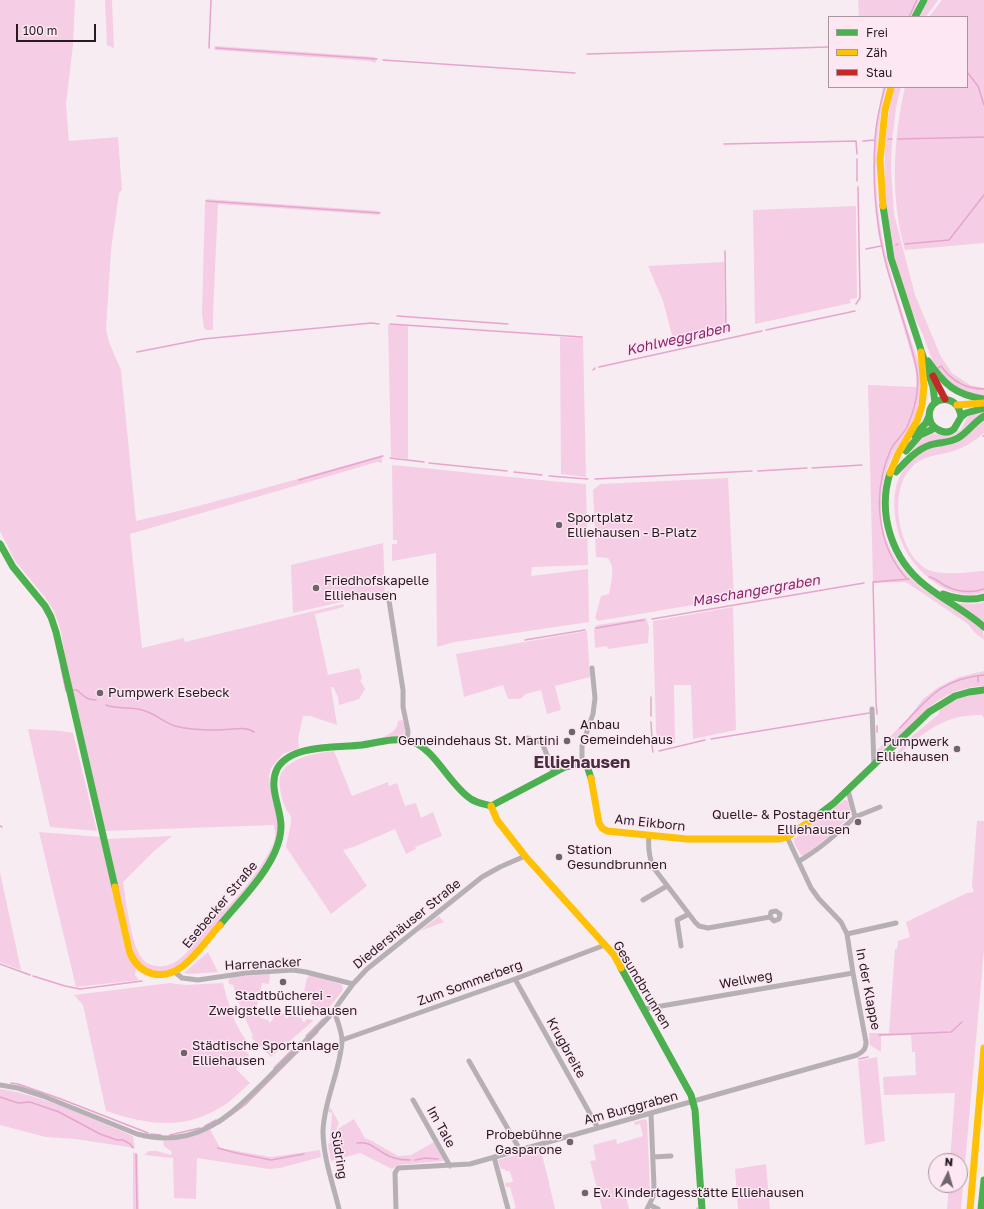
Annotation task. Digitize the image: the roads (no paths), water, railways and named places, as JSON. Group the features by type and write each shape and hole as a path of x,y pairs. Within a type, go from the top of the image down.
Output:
{"main road":[{"path":"916,16 924,0"},
{"path":"890,88 885,110 880,160 882,206 891,258 933,388 935,403"},
{"path":"912,321 935,381 945,399"},
{"path":"921,352 924,378 922,406 917,420 895,461 890,475 885,496 886,517 892,542 909,570 922,584 971,616 984,627"},
{"path":"928,361 939,379 955,392 984,399"},
{"path":"904,445 926,422 931,408 935,403 945,399 952,401 957,405 961,417 958,426 950,431 941,431 930,423 929,416"},
{"path":"957,405 984,403"},
{"path":"961,417 969,411 984,408"},
{"path":"896,472 916,452 931,445 947,442 957,438 979,418 984,416"},
{"path":"935,428 920,435 915,440 903,456 896,472 892,489 891,518 898,544 906,560 926,583 943,594 967,600 984,597"},
{"path":"0,544 14,567 45,606 51,617 56,632 130,952 138,966 153,975 165,976 175,972"},
{"name":"Am Eikborn","path":"582,763 587,766 590,773 598,821 602,828 607,831 704,840 778,839 787,837 819,816 874,766 929,712 941,703 955,695 984,690"},
{"name":"Esebecker Straße","path":"175,972 182,968 190,960 262,876 272,858 280,836 282,824 274,788 274,781 277,770 283,762 295,755 321,748 362,745 384,741 407,741"},
{"path":"407,741 417,744 427,752 464,794 479,803 492,806 570,765 582,763"},
{"name":"Gesundbrunnen","path":"492,806 497,820 525,856 614,955 691,1095 693,1102 702,1209"},
{"path":"970,1209 984,1048"},
{"path":"981,1209 984,1180"}],"street":[{"path":"388,594 403,690 403,707 408,731 407,741"},
{"path":"582,763 582,746 593,714 595,698 592,668"},
{"path":"872,708 874,766"},
{"path":"528,738 534,741 542,742 554,774"},
{"path":"848,790 855,817"},
{"path":"799,862 806,858 855,817 880,807"},
{"path":"649,836 648,847 650,860 655,871 697,924 708,928 770,917"},
{"name":"In der Klappe","path":"787,837 811,888 819,899 841,922 847,934 853,973 866,1035 866,1048"},
{"name":"Diedershäuser Straße","path":"0,1085 18,1088 43,1096 137,1134 158,1138 176,1138 190,1135 210,1127 238,1108 334,1011 353,984 374,962 482,877 525,856"},
{"path":"643,900 667,886"},
{"path":"681,946 677,920 689,914"},
{"name":"In der Klappe","path":"847,934 896,923"},
{"name":"Zum Sommerberg","path":"342,1040 606,945"},
{"name":"Harrenacker","path":"175,972 182,978 198,980 246,973 293,970 312,973 353,984"},
{"name":"Wellweg","path":"644,1009 853,973"},
{"name":"Krugbreite","path":"515,979 598,1128"},
{"name":"Südring","path":"334,1011 342,1040 323,1130 326,1155 339,1209"},
{"name":"Am Burggraben","path":"396,1209 396,1169 470,1164 857,1055 866,1048"},
{"path":"469,1060 520,1150"},
{"name":"Im Tale","path":"413,1100 450,1166"},
{"path":"650,1114 654,1191 649,1207 658,1209"},
{"path":"653,1157 671,1156"},
{"path":"494,1157 508,1209"}],"waterway":[{"path":"209,48 211,0"},
{"path":"909,16 917,0"},
{"path":"587,54 828,47"},
{"path":"216,48 377,59"},
{"path":"383,60 575,73"},
{"path":"968,73 978,86 984,105"},
{"path":"885,88 878,114 875,140 874,175 876,210 886,262 908,336 917,371 918,383 916,400 909,422 891,449 885,465 881,482 880,517 883,534 889,550 907,579"},
{"path":"898,139 984,137"},
{"path":"863,141 875,140"},
{"path":"724,144 856,141 857,154"},
{"path":"857,159 857,181"},
{"name":"Kohlweggraben","path":"856,304 860,298 858,187"},
{"name":"Kohlweggraben","path":"905,244 949,240 984,195"},
{"path":"206,201 380,213"},
{"name":"Kohlweggraben","path":"866,249 881,246"},
{"path":"725,251 726,331"},
{"name":"Kohlweggraben","path":"766,330 855,311"},
{"path":"397,316 508,324"},
{"path":"137,352 203,339 371,323 379,324"},
{"path":"390,324 582,337"},
{"name":"Kohlweggraben","path":"599,367 762,331"},
{"path":"938,368 941,366 949,376 960,383 977,389 984,389"},
{"path":"299,480 383,456"},
{"path":"390,458 424,462"},
{"path":"429,463 507,471"},
{"path":"812,468 862,465"},
{"path":"758,471 807,468"},
{"path":"595,479 752,471"},
{"path":"514,472 542,475"},
{"path":"549,476 588,479"},
{"name":"Maschangergraben","path":"929,577 960,591 975,591 984,589"},
{"path":"877,714 873,582 909,579"},
{"name":"Maschangergraben","path":"652,619 864,583"},
{"name":"Maschangergraben","path":"596,628 644,620"},
{"name":"Maschangergraben","path":"525,640 585,630"},
{"path":"61,667 66,691"},
{"path":"900,728 927,700 945,686 969,677 984,675"},
{"path":"978,676 978,682"},
{"path":"74,690 77,690 87,698 96,700"},
{"path":"651,697 651,716"},
{"path":"106,705 147,711 179,727 211,730 245,729 254,732"},
{"path":"711,739 869,713"},
{"path":"651,722 652,739"},
{"path":"877,726 877,732"},
{"path":"598,744 612,744 650,739"},
{"path":"651,739 653,752"},
{"path":"659,751 705,740"},
{"path":"0,964 30,975"},
{"path":"33,976 80,989 142,981"},
{"path":"306,1036 323,1019"},
{"path":"879,1035 951,1032 962,1022"},
{"path":"219,1124 245,1105 318,1032"},
{"path":"274,1068 300,1042"},
{"path":"859,1059 868,1057"},
{"path":"11,1083 61,1099 148,1133"},
{"path":"0,1097 18,1103 30,1102 59,1112 100,1134 117,1140 123,1140 130,1144 133,1148"},
{"path":"205,1126 216,1120"},
{"path":"170,1135 200,1128"},
{"path":"151,1134 161,1135"},
{"path":"357,1143 369,1144 394,1158 410,1160"},
{"path":"218,1148 271,1160 304,1154"},
{"path":"136,1154 137,1209"},
{"path":"415,1160 425,1158 438,1159"}],"place":[{"name":"Sportplatz Elliehausen - B-Platz","path":"559,525"},
{"name":"Friedhofskapelle Elliehausen","path":"316,588"},
{"name":"Pumpwerk Esebeck","path":"100,693"},
{"name":"Anbau Gemeindehaus","path":"572,732"},
{"name":"Gemeindehaus St. Martini","path":"567,741"},
{"name":"Pumpwerk Elliehausen","path":"957,749"},
{"name":"Quelle- & Postagentur Elliehausen","path":"858,822"},
{"name":"Station Gesundbrunnen","path":"559,857"},
{"name":"Stadtbücherei - Zweigstelle Elliehausen","path":"283,982"},
{"name":"Städtische Sportanlage Elliehausen","path":"184,1053"},
{"name":"Probebühne Gasparone","path":"570,1142"},
{"name":"Ev. Kindertagesstätte Elliehausen","path":"585,1193"}],"district":[{"name":"Elliehausen","path":"582,763"}]}
